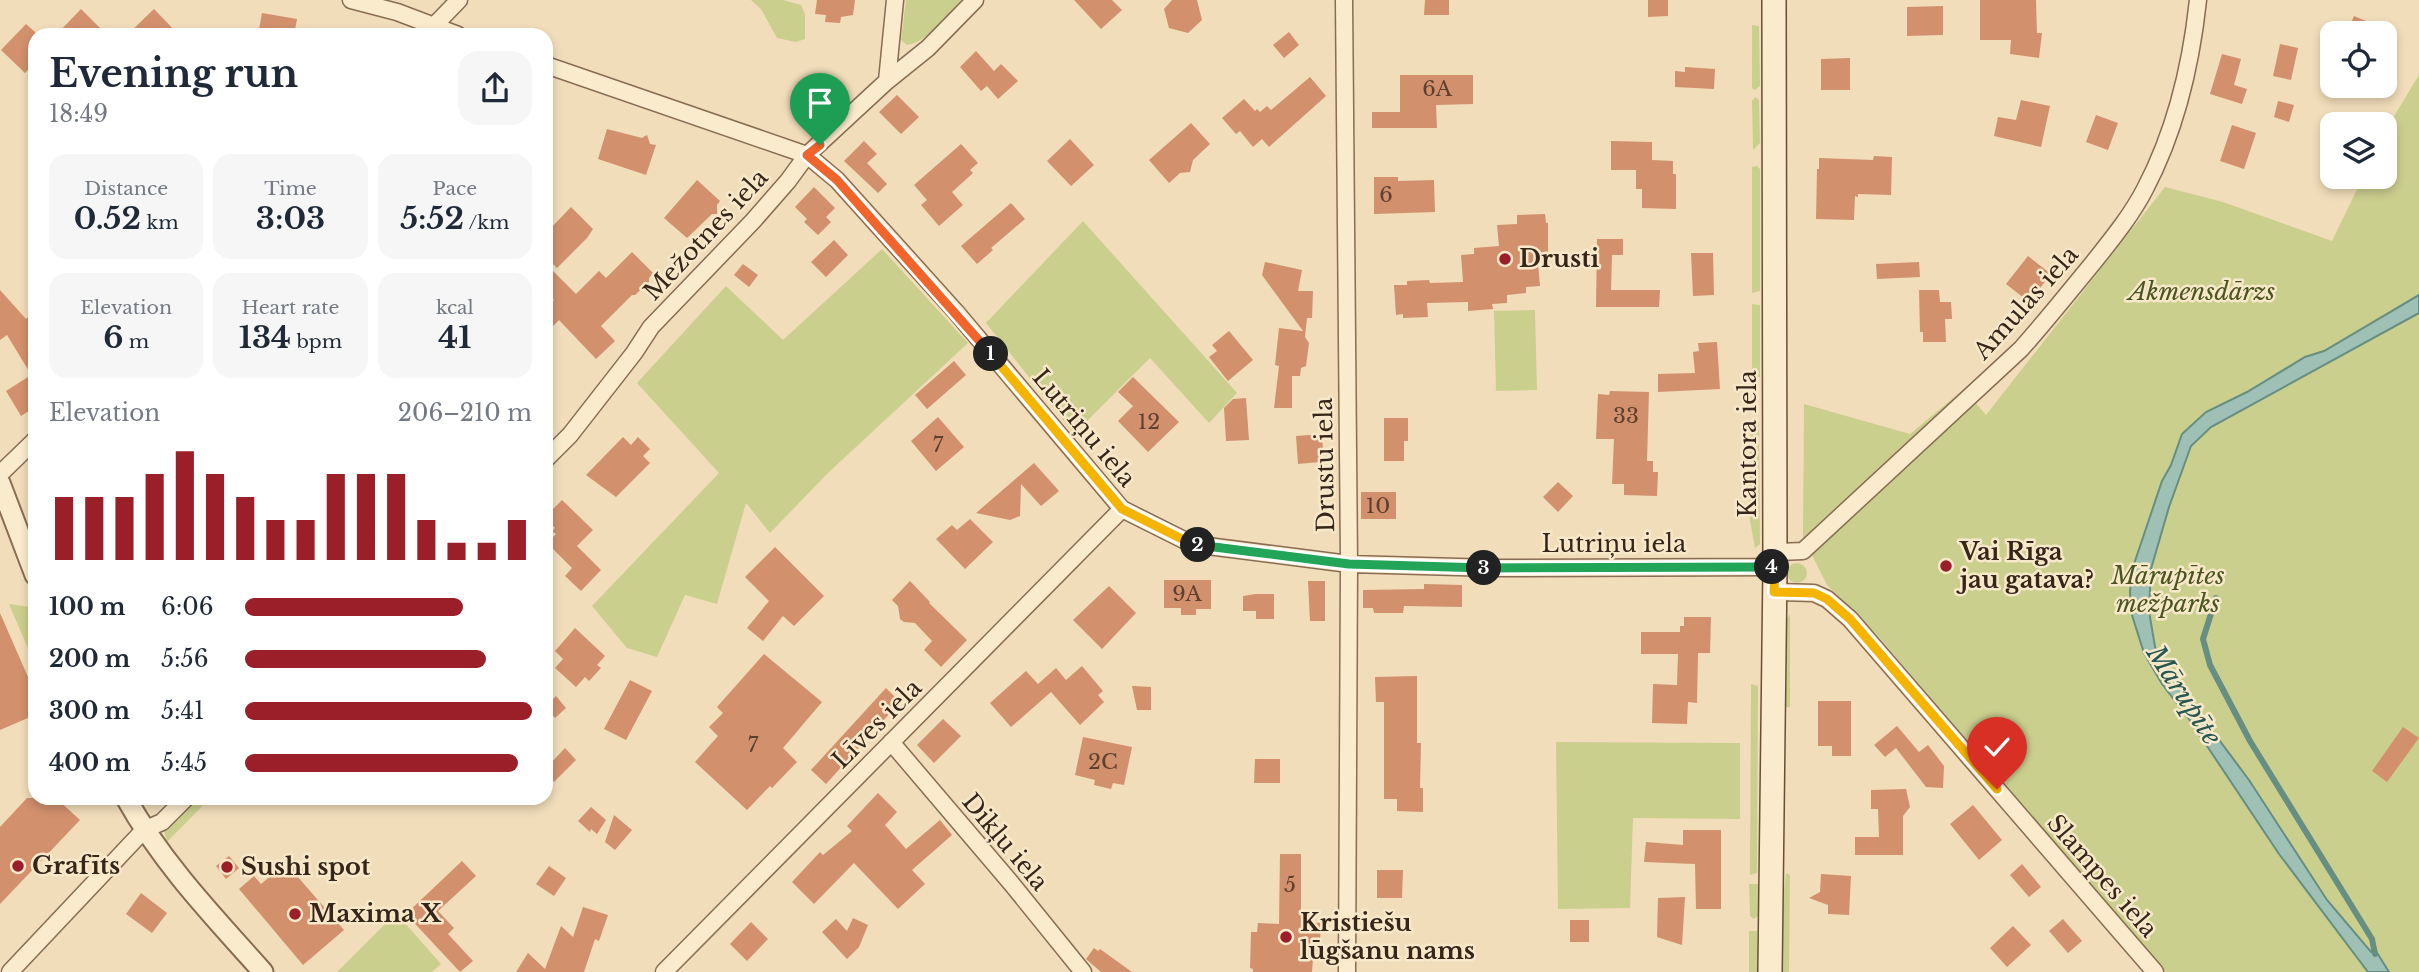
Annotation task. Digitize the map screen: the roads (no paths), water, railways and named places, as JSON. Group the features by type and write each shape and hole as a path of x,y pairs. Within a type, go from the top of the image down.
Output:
{"main road":[{"name":"Kantora iela","path":"1770,972 1775,560 1774,0"}],"street":[{"path":"351,0 397,12 424,28"},
{"path":"432,28 459,0"},
{"path":"887,81 895,0"},
{"name":"Mežotnes iela","path":"553,452 570,435 651,327 745,230 807,155 887,81 928,48 975,0"},
{"name":"Drustu iela","path":"1344,0 1349,564 1347,972"},
{"name":"Amulas iela","path":"1775,560 1803,551 2021,349 2126,222 2158,163 2174,121 2192,58 2198,0"},
{"name":"Lutriņu iela","path":"553,67 807,155 837,180 956,312 1122,509 1192,544 1349,564 1495,568 1775,560"},
{"path":"0,474 28,447"},
{"path":"0,483 28,557"},
{"name":"Līves iela","path":"664,972 1122,509"},
{"name":"Slampes iela","path":"1774,592 1814,593 1827,599 1850,619 2155,972"},
{"name":"Dikļu iela","path":"891,742 1083,972"},
{"path":"130,805 144,830 192,891 262,972"},
{"path":"10,972 144,830 162,822 179,805"}],"water":[{"name":"Mārupīte","path":"2419,295 2419,313 2211,427 2191,446 2151,569 2149,611 2155,647 2173,678 2249,780 2327,900 2371,952 2374,948 2389,972 2368,972 2279,854 2189,719 2162,684 2144,653 2131,612 2130,591 2133,567 2162,481 2182,434 2206,412 2247,392 2305,357 2324,351"}],"waterway":[{"path":"2216,598 2203,639 2210,665 2250,741 2372,939 2375,954"}],"place":[{"name":"Drusti","path":"1505,259"},
{"name":"Vai Rīga jau gatava?","path":"1946,566"},
{"name":"Grafīts","path":"18,866"},
{"name":"Sushi spot","path":"227,867"},
{"name":"Maxima X","path":"295,914"},
{"name":"Kristiešu lūgšanu nams","path":"1286,937"}],"park label":[{"name":"Akmensdārzs","path":"2202,292"},
{"name":"Mārupītes mežparks","path":"2168,590"}]}
